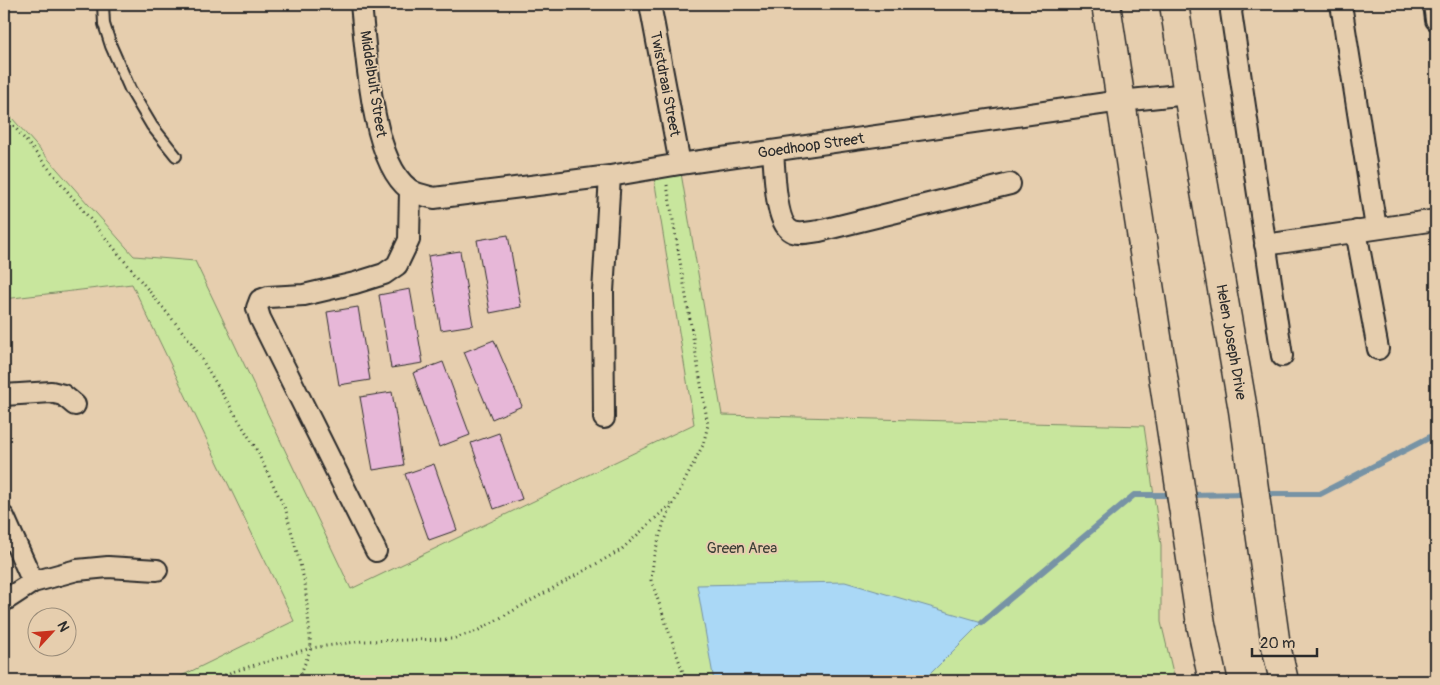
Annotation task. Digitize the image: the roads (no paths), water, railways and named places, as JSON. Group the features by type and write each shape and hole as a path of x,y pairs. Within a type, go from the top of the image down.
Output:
{"street":[{"name":"Middelbult Street","path":"360,4 370,86 379,133 389,162 400,180 410,190"},
{"name":"Twistdraai Street","path":"650,4 672,166"},
{"path":"1106,4 1200,624 1213,681"},
{"name":"Helen Joseph Drive","path":"1174,4 1243,410 1276,646 1284,681"},
{"path":"1233,4 1231,12 1282,356"},
{"path":"1341,4 1376,228"},
{"path":"1434,4 1436,20"},
{"name":"Goedhoop Street","path":"410,190 434,198 610,176 1121,101 1188,94"},
{"path":"773,152 779,214 784,225 791,232 820,231 1010,184"},
{"path":"604,418 604,292 610,176"},
{"path":"376,551 260,318 257,308 260,300 268,297 304,295 355,283 384,274 397,266 409,240 410,190"},
{"path":"1265,245 1376,228 1436,224"},
{"path":"1356,231 1378,349"},
{"path":"4,395 25,392 51,392 63,396 75,405"},
{"path":"4,517 33,582"},
{"path":"4,601 33,582 77,570 108,567 156,570"}],"lane":[{"path":"103,4 104,24 111,46 130,89 152,126 176,156"}],"water":[{"path":"845,582 982,622 923,681 714,681 697,585"}],"waterway":[{"path":"1262,494 1320,494 1436,434"},
{"path":"1187,495 1249,494"},
{"path":"982,622 1134,495 1174,495"}],"park label":[{"name":"Green Area","path":"742,548"}]}
